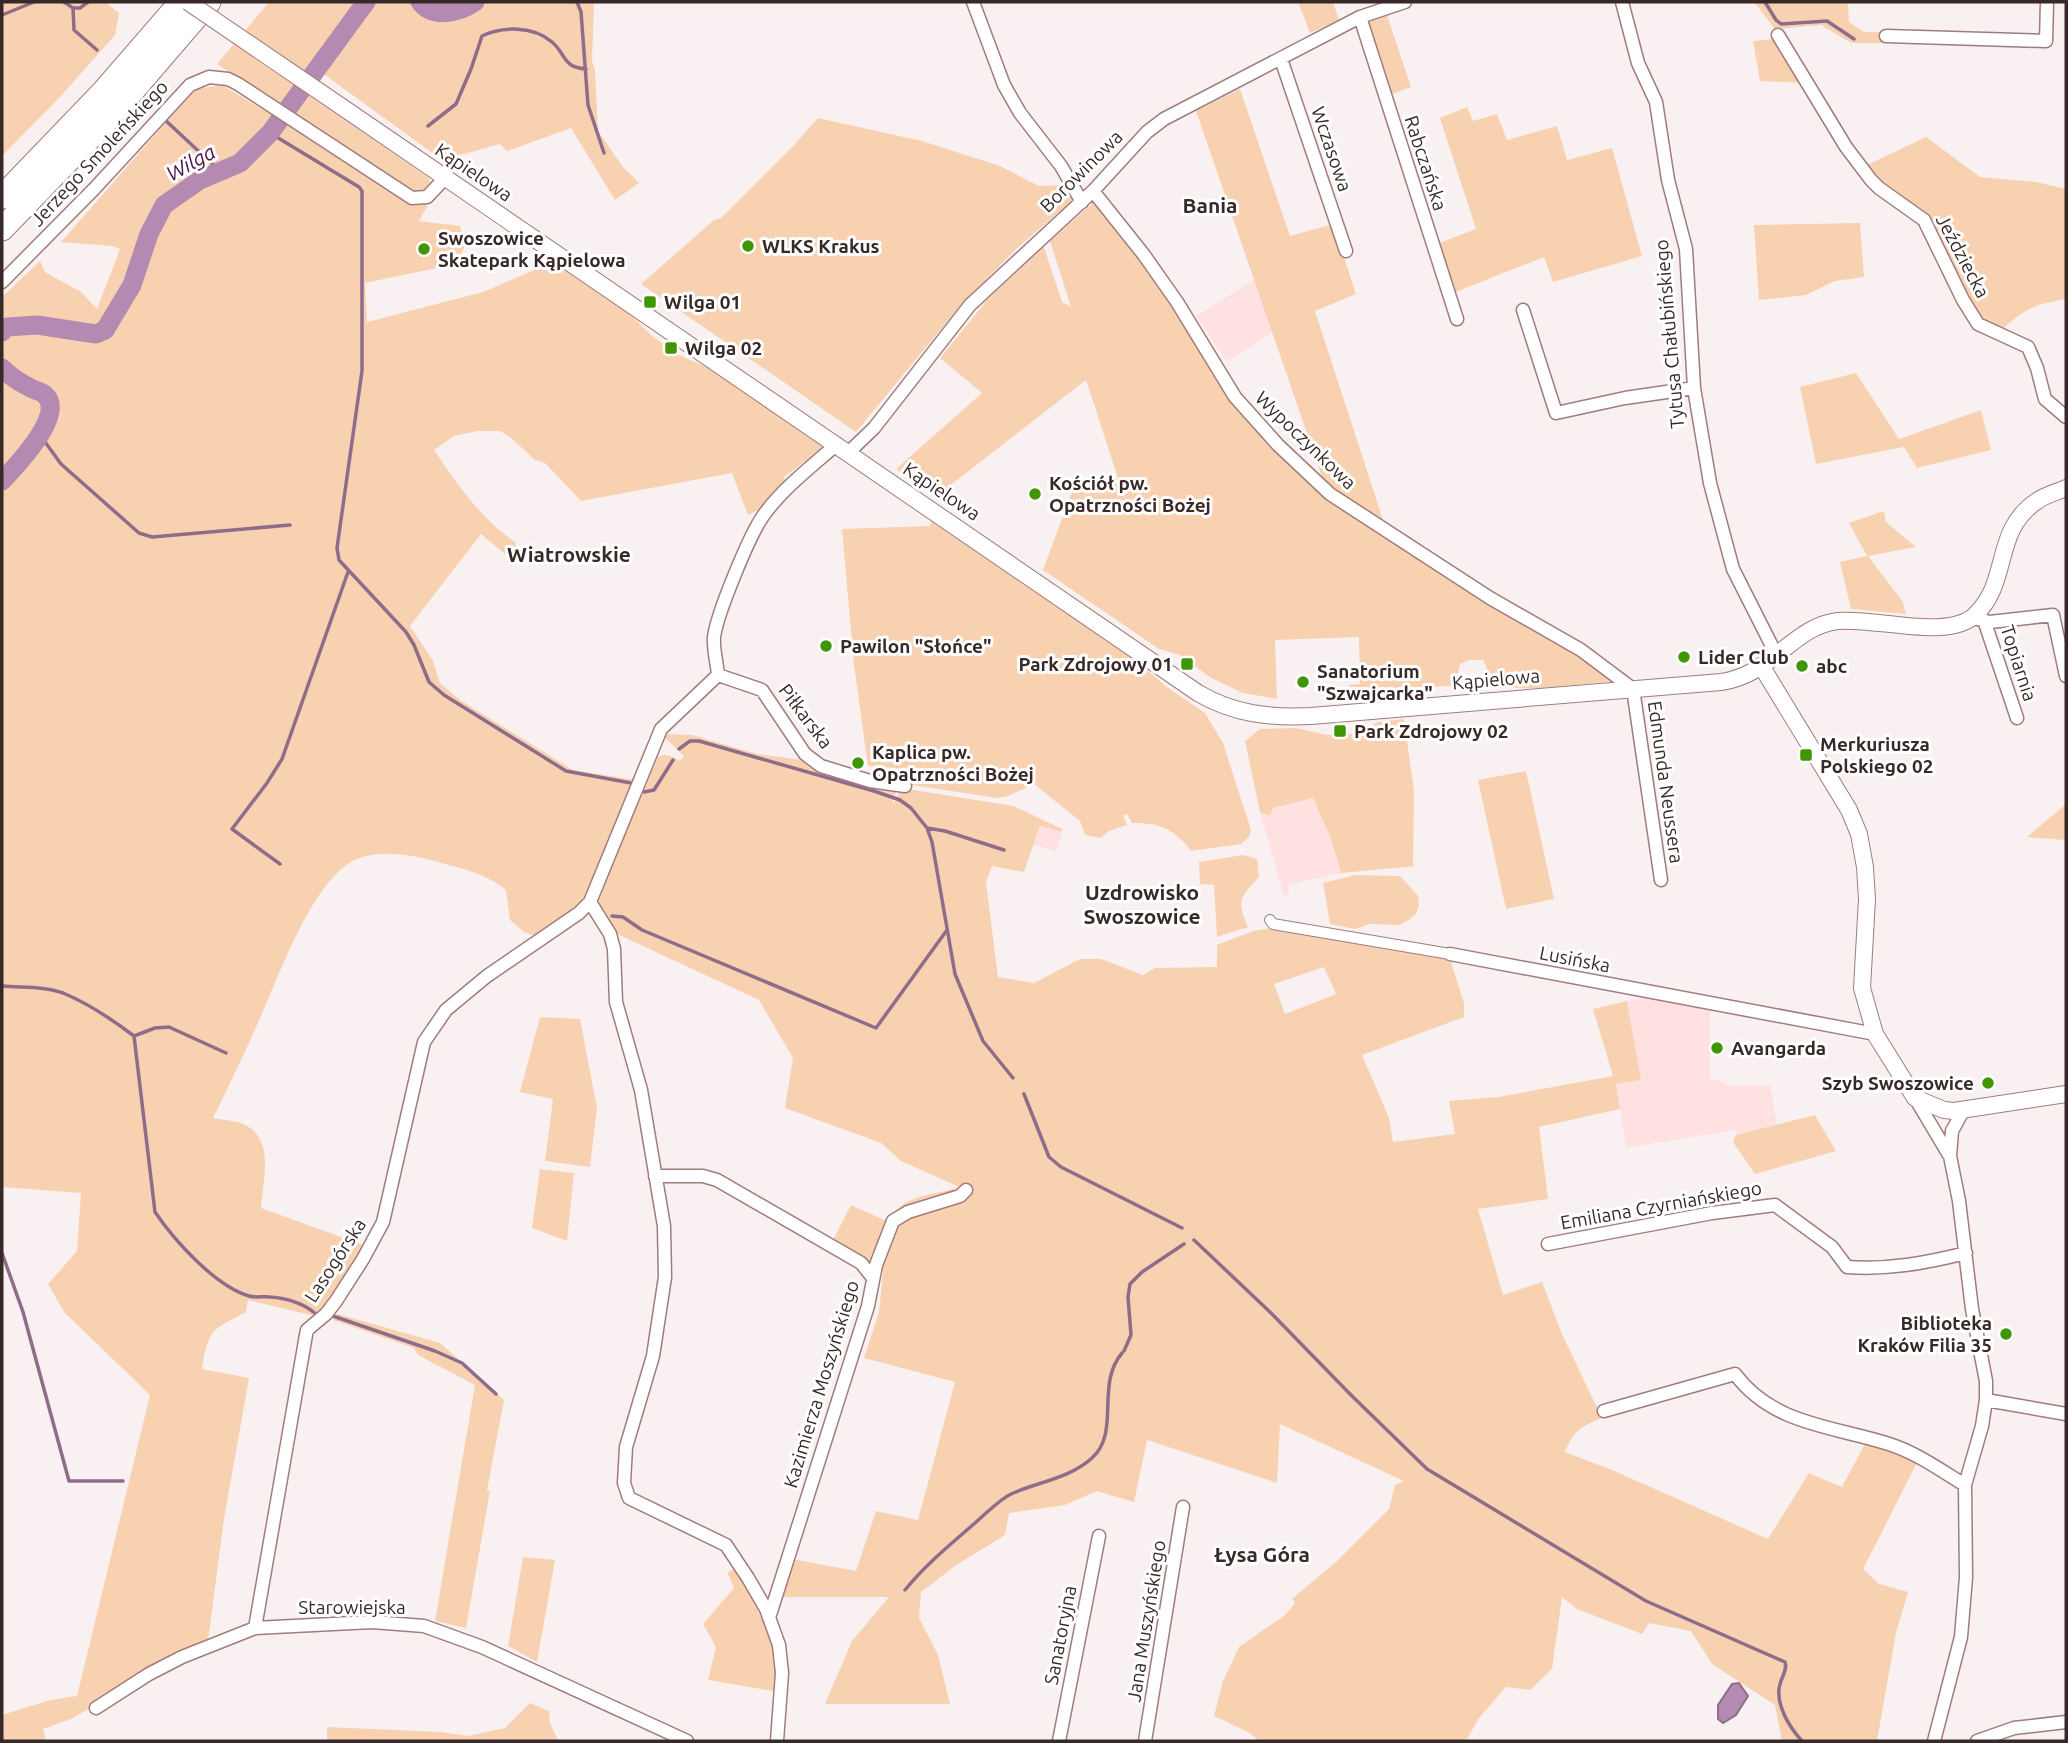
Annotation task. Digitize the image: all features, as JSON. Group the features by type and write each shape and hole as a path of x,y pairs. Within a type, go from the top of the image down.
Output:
{"highway":[{"path":"2,197 103,92 181,2"},
{"path":"2,229 111,116 209,2"}],"street":[{"name":"Kąpielowa","path":"188,2 1220,705 1266,716 1300,716 1736,680 1762,667 1812,629 1836,621 1869,621 1930,628 1978,619"},
{"path":"973,2 1004,85 1020,113 1061,166 1082,202"},
{"name":"Borowinowa","path":"843,448 874,428 970,305 1082,202 1142,136 1156,125 1360,18 1405,2"},
{"name":"Tytusa Chałubińskiego","path":"1622,2 1638,63 1656,102 1668,180 1686,249 1693,388 1704,457 1733,569 1777,656"},
{"path":"1886,36 2046,41 2047,2"},
{"name":"Rabczańska","path":"1360,18 1457,319"},
{"name":"Jeździecka","path":"1778,35 1846,147 1871,180 1924,220 1963,300 1978,324 2028,347 2038,369 2045,399 2066,417"},
{"name":"Wczasowa","path":"1281,59 1346,251"},
{"name":"Jerzego Smoleńskiego","path":"2,282 94,189 190,85 209,78 228,79 412,198 427,197 445,178"},
{"name":"Wypoczynkowa","path":"1093,191 1157,274 1235,397 1278,444 1330,494 1490,598 1581,650 1633,689"},
{"path":"1522,310 1556,413 1625,398 1693,388"},
{"path":"777,1741 782,1673 779,1645 769,1618 748,1578 726,1545 643,1507 629,1498 624,1483 626,1447 653,1356 665,1277 664,1226 640,1090 616,1002 614,949 610,933 590,902 661,729 718,675 714,637 727,596 763,516 779,499 843,448"},
{"path":"1978,619 1991,597 2005,541 2017,520 2037,500 2066,488"},
{"name":"Topiarnia","path":"1978,619 1990,622 2053,615 2066,676"},
{"name":"Topiarnia","path":"1978,619 2017,718"},
{"path":"1762,667 1849,810 1858,834 1867,899 1862,988 1875,1034 1950,1156"},
{"name":"Piłkarska","path":"718,675 762,690 805,754 821,766 870,781 905,786"},
{"name":"Edmunda Neussera","path":"1633,689 1661,880"},
{"name":"Lasogórska","path":"255,1628 307,1329 326,1314 336,1301 383,1222 424,1042 446,1010 487,976 579,913 590,902"},
{"name":"Lusińska","path":"1270,919 1273,924 1450,954 1875,1034"},
{"path":"1915,1098 1944,1110 1963,1111 2066,1094"},
{"path":"1934,1741 1961,1637 1966,1577 1965,1485 1982,1426 1986,1400 1986,1381 1972,1310 1959,1201 1950,1156 1952,1131 1963,1111"},
{"name":"Kazimierza Moszyńskiego","path":"655,1176 690,1175 717,1180 862,1264 873,1278 868,1306 769,1618"},
{"path":"873,1278 893,1222 908,1212 960,1196 966,1190"},
{"name":"Emiliana Czyrniańskiego","path":"1548,1244 1712,1213 1775,1205 1832,1247 1847,1267 1872,1269 1927,1263 1966,1253"},
{"path":"1604,1411 1735,1374 1750,1393 1796,1420 1888,1443 1917,1455 1965,1485"},
{"path":"1986,1400 2066,1414"},
{"name":"Jana Muszyńskiego","path":"1145,1741 1183,1507"},
{"name":"Sanatoryjna","path":"1059,1741 1099,1536"},
{"name":"Starowiejska","path":"96,1708 149,1674 182,1657 255,1628 372,1622 424,1626 482,1647 687,1741"},
{"path":"1978,1741 2014,1728 2066,1722"}],"shaded area":[{"path":"2,2 105,2 119,13 115,35 61,96 2,156"},
{"path":"269,2 594,2 592,61 595,70 598,131 623,167 639,183 615,200 571,128 507,151 500,144 442,160 314,67 298,88 429,178 431,187 425,192 414,193 217,64"},
{"path":"1298,2 1333,2 1339,20 1310,33"},
{"path":"1754,2 1848,2 1849,22 1864,32 1883,32 1883,43 1851,43 1821,25 1775,29"},
{"path":"1387,15 1411,87 1392,94 1367,20"},
{"path":"1776,39 1803,83 1760,81 1753,41"},
{"path":"222,85 309,137 408,203 428,205 419,221 460,226 465,246 456,264 365,283 367,322 483,292 553,262 632,316 652,336 679,355 711,369 715,368 816,438 821,445 821,451 808,463 805,461 783,478 786,481 759,509 748,515 732,473 581,501 545,463 535,460 500,431 477,431 454,436 434,450 480,512 515,542 517,555 505,554 481,534 410,626 433,661 440,683 460,700 573,770 636,780 588,898 538,937 524,932 510,920 506,890 498,884 474,872 415,857 379,854 356,859 331,879 318,897 293,942 213,1118 241,1123 252,1129 259,1138 265,1160 261,1208 366,1246 324,1309 315,1316 248,1300 246,1312 218,1328 210,1338 202,1369 249,1378 224,1519 208,1641 71,1719 43,1729 46,1741 2,1741 2,1715 50,1700 77,1696 150,1395 64,1312 48,1284 77,1251 81,1193 2,1187 2,297 40,261 45,272 81,292 97,309 120,249 61,242 189,96 198,89"},
{"path":"1240,89 1290,236 1333,224 1356,294 1315,311 1383,520 1379,523 1324,483 1196,111"},
{"path":"1467,107 1473,121 1497,114 1507,140 1557,126 1567,160 1612,148 1642,256 1553,282 1544,257 1453,293 1437,244 1476,229 1440,118"},
{"path":"818,118 922,141 1000,166 1039,186 1064,185 1073,200 1016,249 959,307 856,432 641,284 714,220 721,218"},
{"path":"1926,137 1980,177 2036,182 2066,189 2066,299 2030,309 1999,332 1975,315 1929,217 1892,196 1865,166"},
{"path":"1094,202 1168,294 1232,403 1329,497 1583,656 1614,681 1546,688 1495,686 1478,683 1488,679 1483,660 1469,660 1460,664 1456,683 1464,679 1472,684 1350,693 1350,685 1360,684 1359,637 1275,640 1277,699 1243,693 1211,678 1180,655 1159,649 1043,570 1072,492 1118,478 1086,380 935,497 896,469 982,393 940,358 988,299 1044,247 1062,302 1071,307 1050,241"},
{"path":"1860,223 1864,277 1835,281 1806,295 1759,300 1754,225"},
{"path":"1255,279 1273,332 1227,362 1196,316"},
{"path":"1856,373 1899,439 1981,410 1991,450 1917,468 1904,447 1816,464 1800,387"},
{"path":"1884,511 1886,522 1916,547 1868,556 1903,602 1906,614 1851,609 1840,562 1867,556 1849,523"},
{"path":"931,521 1137,662 1205,713 1223,743 1251,830 1249,837 1241,844 1191,851 1173,833 1150,824 1132,823 1127,814 1123,815 1127,825 1109,831 1101,838 1085,835 1080,821 1034,784 997,798 905,784 906,769 868,766 854,665 842,529 930,526"},
{"path":"1404,719 1414,791 1415,866 1341,873 1331,839 1313,798 1273,808 1270,816 1260,812 1245,741 1260,729 1296,728 1327,735 1356,734 1378,722"},
{"path":"665,734 692,735 757,754 811,761 898,788 892,802 894,803 901,788 1014,806 1062,829 1062,832 1040,826 1024,872 992,866 986,882 998,977 1034,983 1080,959 1101,959 1143,975 1155,968 1217,967 1217,945 1253,931 1271,928 1322,933 1450,959 1464,1003 1464,1017 1362,1055 1389,1118 1393,1142 1455,1134 1449,1101 1498,1097 1613,1076 1593,1009 1627,1001 1641,1080 1616,1084 1620,1109 1539,1127 1548,1199 1478,1209 1503,1295 1542,1282 1562,1334 1602,1418 1579,1430 1565,1452 1768,1539 1809,1473 1842,1487 1866,1442 1918,1461 1863,1569 1879,1584 1908,1592 1896,1633 1877,1741 1782,1741 1775,1705 1712,1664 1691,1631 1649,1623 1642,1634 1577,1609 1562,1597 1552,1669 1530,1690 1506,1687 1479,1718 1466,1741 1260,1741 1248,1732 1214,1716 1223,1681 1239,1647 1285,1615 1295,1603 1292,1599 1337,1561 1389,1509 1395,1485 1404,1481 1280,1424 1277,1483 1147,1440 1134,1502 1097,1491 1065,1505 1009,1513 1005,1535 955,1566 921,1592 919,1618 938,1655 950,1704 825,1704 852,1641 889,1597 781,1597 792,1559 856,1571 876,1511 918,1520 955,1382 864,1358 879,1312 883,1272 832,1242 851,1205 889,1222 894,1213 909,1201 959,1187 901,1161 881,1143 785,1108 793,1058 759,1000 615,933 598,903 634,807 640,800 658,757 667,755 680,761 684,756 664,737","holes":["1324,967 1336,994 1285,1014 1274,984"]},
{"path":"1526,771 1554,899 1506,909 1478,780"},
{"path":"1313,797 1331,839 1341,873 1288,885 1289,895 1284,896 1260,812 1269,816 1273,808"},
{"path":"2066,804 2066,840 2027,837"},
{"path":"1040,826 1062,832 1056,851 1034,845"},
{"path":"1243,855 1257,859 1259,877 1242,900 1242,911 1248,927 1217,937 1214,885 1200,884 1199,862"},
{"path":"1356,875 1400,876 1418,896 1416,914 1399,925 1370,924 1355,929 1330,924 1323,883"},
{"path":"1648,998 1710,1007 1710,1080 1718,1080 1731,1086 1770,1085 1777,1125 1736,1134 1735,1130 1626,1148 1616,1084 1641,1080 1627,1001"},
{"path":"540,1017 580,1019 597,1108 590,1167 545,1161 553,1099 520,1092"},
{"path":"1815,1115 1836,1151 1755,1174 1733,1142 1736,1135"},
{"path":"540,1169 574,1173 567,1241 532,1228"},
{"path":"338,1314 440,1343 504,1400 466,1628 435,1621 475,1385 418,1355 414,1348 333,1320"},
{"path":"523,1557 555,1560 537,1662 508,1646"},
{"path":"736,1569 766,1628 775,1658 778,1692 708,1680 716,1647 703,1624 734,1588 727,1572"},
{"path":"1739,1683 1748,1696 1736,1715 1723,1723 1718,1719 1718,1705 1732,1684"},
{"path":"530,1703 549,1711 550,1724 559,1741 327,1741 327,1727 441,1732 468,1736 505,1728"}],"waterway":[{"path":"2,15 34,2"},
{"path":"64,2 73,8 80,8 88,2"},
{"name":"Wilga","path":"2,332 7,327 37,325 96,334 105,330 132,285 149,234 164,205 200,180 240,163 270,133 366,2"},
{"name":"Wilga","path":"420,2 432,11 439,12 454,11 475,2"},
{"path":"577,2 581,12 588,105 604,153"},
{"path":"1765,2 1781,24 1827,21 1854,39"},
{"path":"73,8 74,30 97,50"},
{"path":"428,126 456,104 482,36 490,33 508,29 536,33 552,42 573,66 586,69"},
{"path":"164,119 221,172"},
{"path":"270,133 362,191 362,371 337,548 339,560 406,632 429,682 444,695 566,771 631,783"},
{"name":"Wilga","path":"2,368 18,381 44,394 50,403 45,426 2,481"},
{"path":"40,435 61,464 139,533 152,537 290,525"},
{"path":"280,864 232,829 282,759 348,572"},
{"path":"679,749 690,741 699,741 874,791 900,800 911,808 927,828 932,842 955,974 983,1041 1013,1078"},
{"path":"644,792 654,790 673,760"},
{"path":"927,828 1004,850"},
{"path":"612,916 623,917 642,930 876,1028 947,930"},
{"path":"2,986 40,988 63,993 100,1012 134,1036 155,1212 196,1261 223,1283 249,1296 295,1302 316,1314"},
{"path":"134,1036 155,1028 169,1027 226,1053"},
{"path":"1024,1094 1049,1157 1061,1167 1182,1228"},
{"path":"1194,1240 1427,1469 1646,1601 1785,1662 1779,1689 1780,1703 1789,1724 1802,1741"},
{"path":"1124,1351 1131,1335 1128,1297 1130,1284 1142,1272 1184,1244"},
{"path":"2,1253 23,1312 69,1481 123,1481"},
{"path":"333,1316 462,1363 496,1394"},
{"path":"905,1590 938,1555 1002,1499 1064,1475 1092,1458 1101,1447 1105,1435 1110,1379 1122,1353"}],"place":[{"name":"WLKS Krakus","path":"748,246"},
{"name":"Swoszowice Skatepark Kąpielowa","path":"424,249"},
{"name":"Wilga 01","path":"650,302"},
{"name":"Wilga 02","path":"671,348"},
{"name":"Kościół pw. Opatrzności Bożej","path":"1035,494"},
{"name":"Pawilon \"Słońce\"","path":"826,646"},
{"name":"Lider Club","path":"1684,657"},
{"name":"Park Zdrojowy 01","path":"1187,664"},
{"name":"abc","path":"1802,666"},
{"name":"Sanatorium \"Szwajcarka\"","path":"1303,682"},
{"name":"Park Zdrojowy 02","path":"1340,731"},
{"name":"Merkuriusza Polskiego 02","path":"1806,755"},
{"name":"Kaplica pw. Opatrzności Bożej","path":"858,763"},
{"name":"Avangarda","path":"1717,1048"},
{"name":"Szyb Swoszowice","path":"1988,1083"},
{"name":"Biblioteka Kraków Filia 35","path":"2006,1334"}],"district":[{"name":"Bania","path":"1210,206"},
{"name":"Wiatrowskie","path":"569,555"},
{"name":"Uzdrowisko Swoszowice","path":"1142,905"},
{"name":"Łysa Góra","path":"1262,1555"}]}
